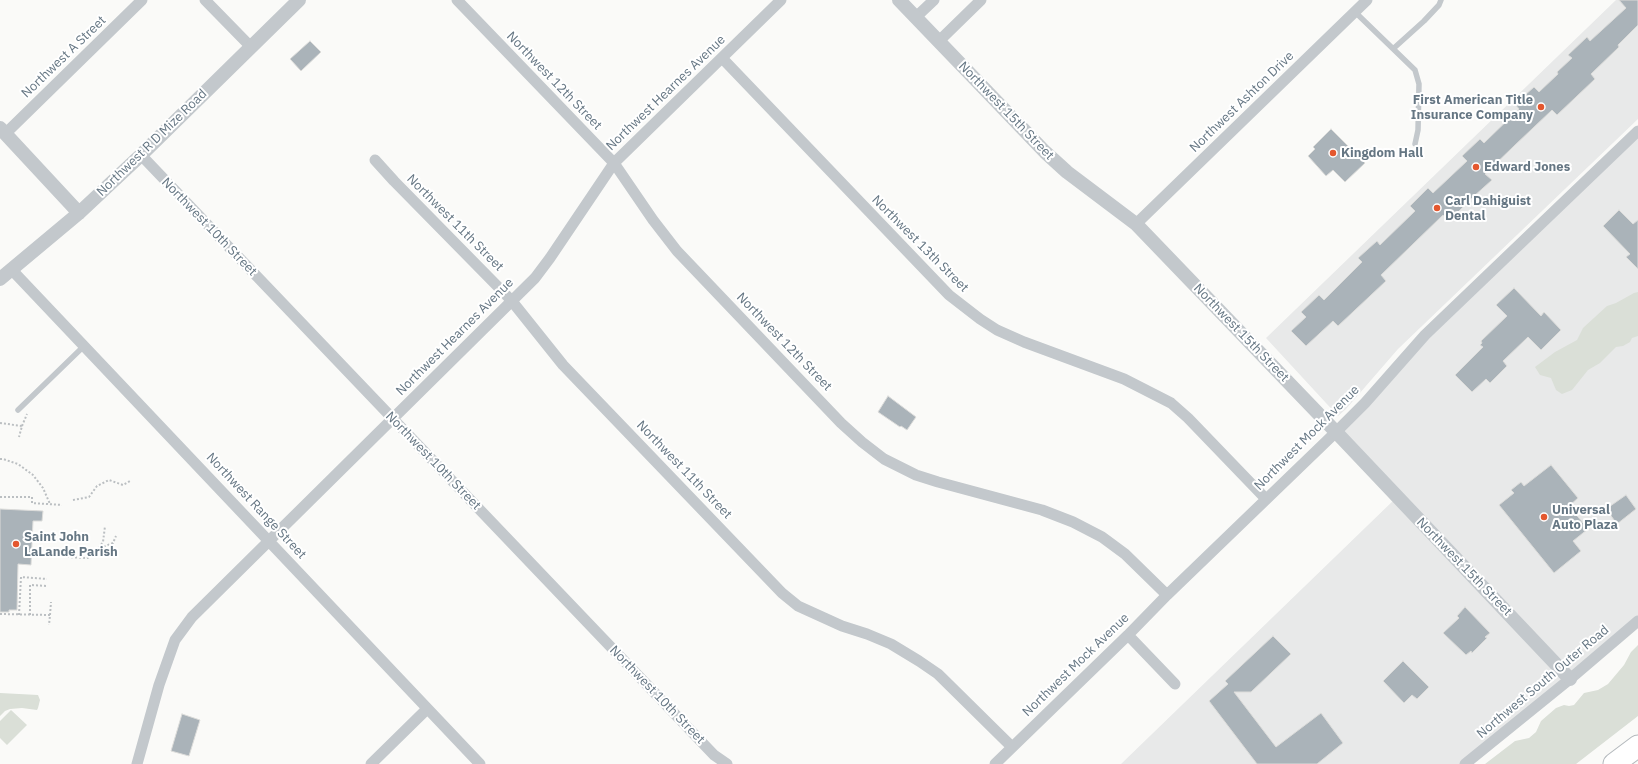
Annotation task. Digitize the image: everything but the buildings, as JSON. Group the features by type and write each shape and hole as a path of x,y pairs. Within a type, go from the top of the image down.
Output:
{"highway":[{"path":"1614,764 1638,746"}],"street":[{"name":"Northwest A Street","path":"3,131 142,0"},
{"path":"205,0 251,47"},
{"name":"Northwest R D Mize Road","path":"0,280 11,269 79,213 141,156 299,0"},
{"name":"Northwest 12th Street","path":"457,0 614,163 653,220 678,251 841,423 884,459 916,474 938,482 1042,510 1073,522 1102,537 1125,554 1167,595"},
{"name":"Northwest Hearnes Avenue","path":"137,764 159,686 175,640 192,617 393,419 511,300 535,278 614,163 781,0"},
{"name":"Northwest 15th Street","path":"899,0 1045,152 1067,172 1136,224 1570,679"},
{"path":"916,17 934,0"},
{"path":"939,41 981,0"},
{"name":"Northwest Ashton Drive","path":"1136,224 1367,0"},
{"name":"Northwest 13th Street","path":"722,58 949,295 997,330 1024,342 1124,379 1171,403 1188,418 1266,499"},
{"path":"3,131 79,213"},
{"name":"Northwest Mock Avenue","path":"995,764 1336,432 1365,403 1407,353 1425,335 1638,131"},
{"name":"Northwest 10th Street","path":"141,156 714,755 727,764"},
{"name":"Northwest 11th Street","path":"375,160 511,300 563,365 782,593 798,606 842,626 891,644 920,660 938,674 1012,747"},
{"name":"Northwest Range Street","path":"11,269 270,540 480,764"},
{"name":"Northwest South Outer Road","path":"1465,764 1570,679 1638,621"},
{"path":"1128,635 1175,684"},
{"path":"371,764 427,708"}],"lane":[{"path":"1394,48 1424,21 1441,0"},
{"path":"1355,12 1412,65 1417,74 1419,84 1418,130 1415,144"},
{"path":"18,410 84,346"}],"path":[{"path":"0,423 22,426 19,437"},
{"path":"0,459 18,464 32,475 43,488 50,504"},
{"path":"73,500 89,497 97,486 109,480 123,485 130,481"},
{"path":"0,497 32,497 32,503 62,505"},
{"path":"67,557 92,557 103,542 105,526"},
{"path":"99,548 113,543 116,536"},
{"path":"19,615 21,577 47,579"},
{"path":"30,615 30,585 48,586"},
{"path":"49,625 51,602"},
{"path":"0,614 50,615"}],"shaded area":[{"path":"1616,0 1638,0 1638,119 1398,349 1346,409 1338,416 1266,338"},
{"path":"1638,131 1638,621 1465,764 1121,764 1397,497 1336,432 1407,353"},
{"path":"1638,292 1638,336 1632,338 1630,342 1623,346 1616,347 1600,363 1588,370 1572,390 1562,394 1556,390 1551,378 1540,375 1535,367 1555,352 1577,340 1583,328 1607,306"},
{"path":"1638,645 1638,716 1576,764 1485,764 1515,741 1529,738 1536,732 1541,721 1556,708 1564,705 1574,705 1584,693 1598,690 1608,684 1624,665 1631,652"},
{"path":"0,693 38,695 40,700 38,708 37,710 22,708 10,709 5,711 0,716"},
{"path":"11,710 27,725 7,745 0,738 0,721"}],"place":[{"name":"First American Title Insurance Company","path":"1541,107"},
{"name":"Kingdom Hall","path":"1333,153"},
{"name":"Edward Jones","path":"1476,167"},
{"name":"Carl Dahiguist Dental","path":"1437,208"},
{"name":"Universal Auto Plaza","path":"1544,517"},
{"name":"Saint John LaLande Parish","path":"16,544"}]}
